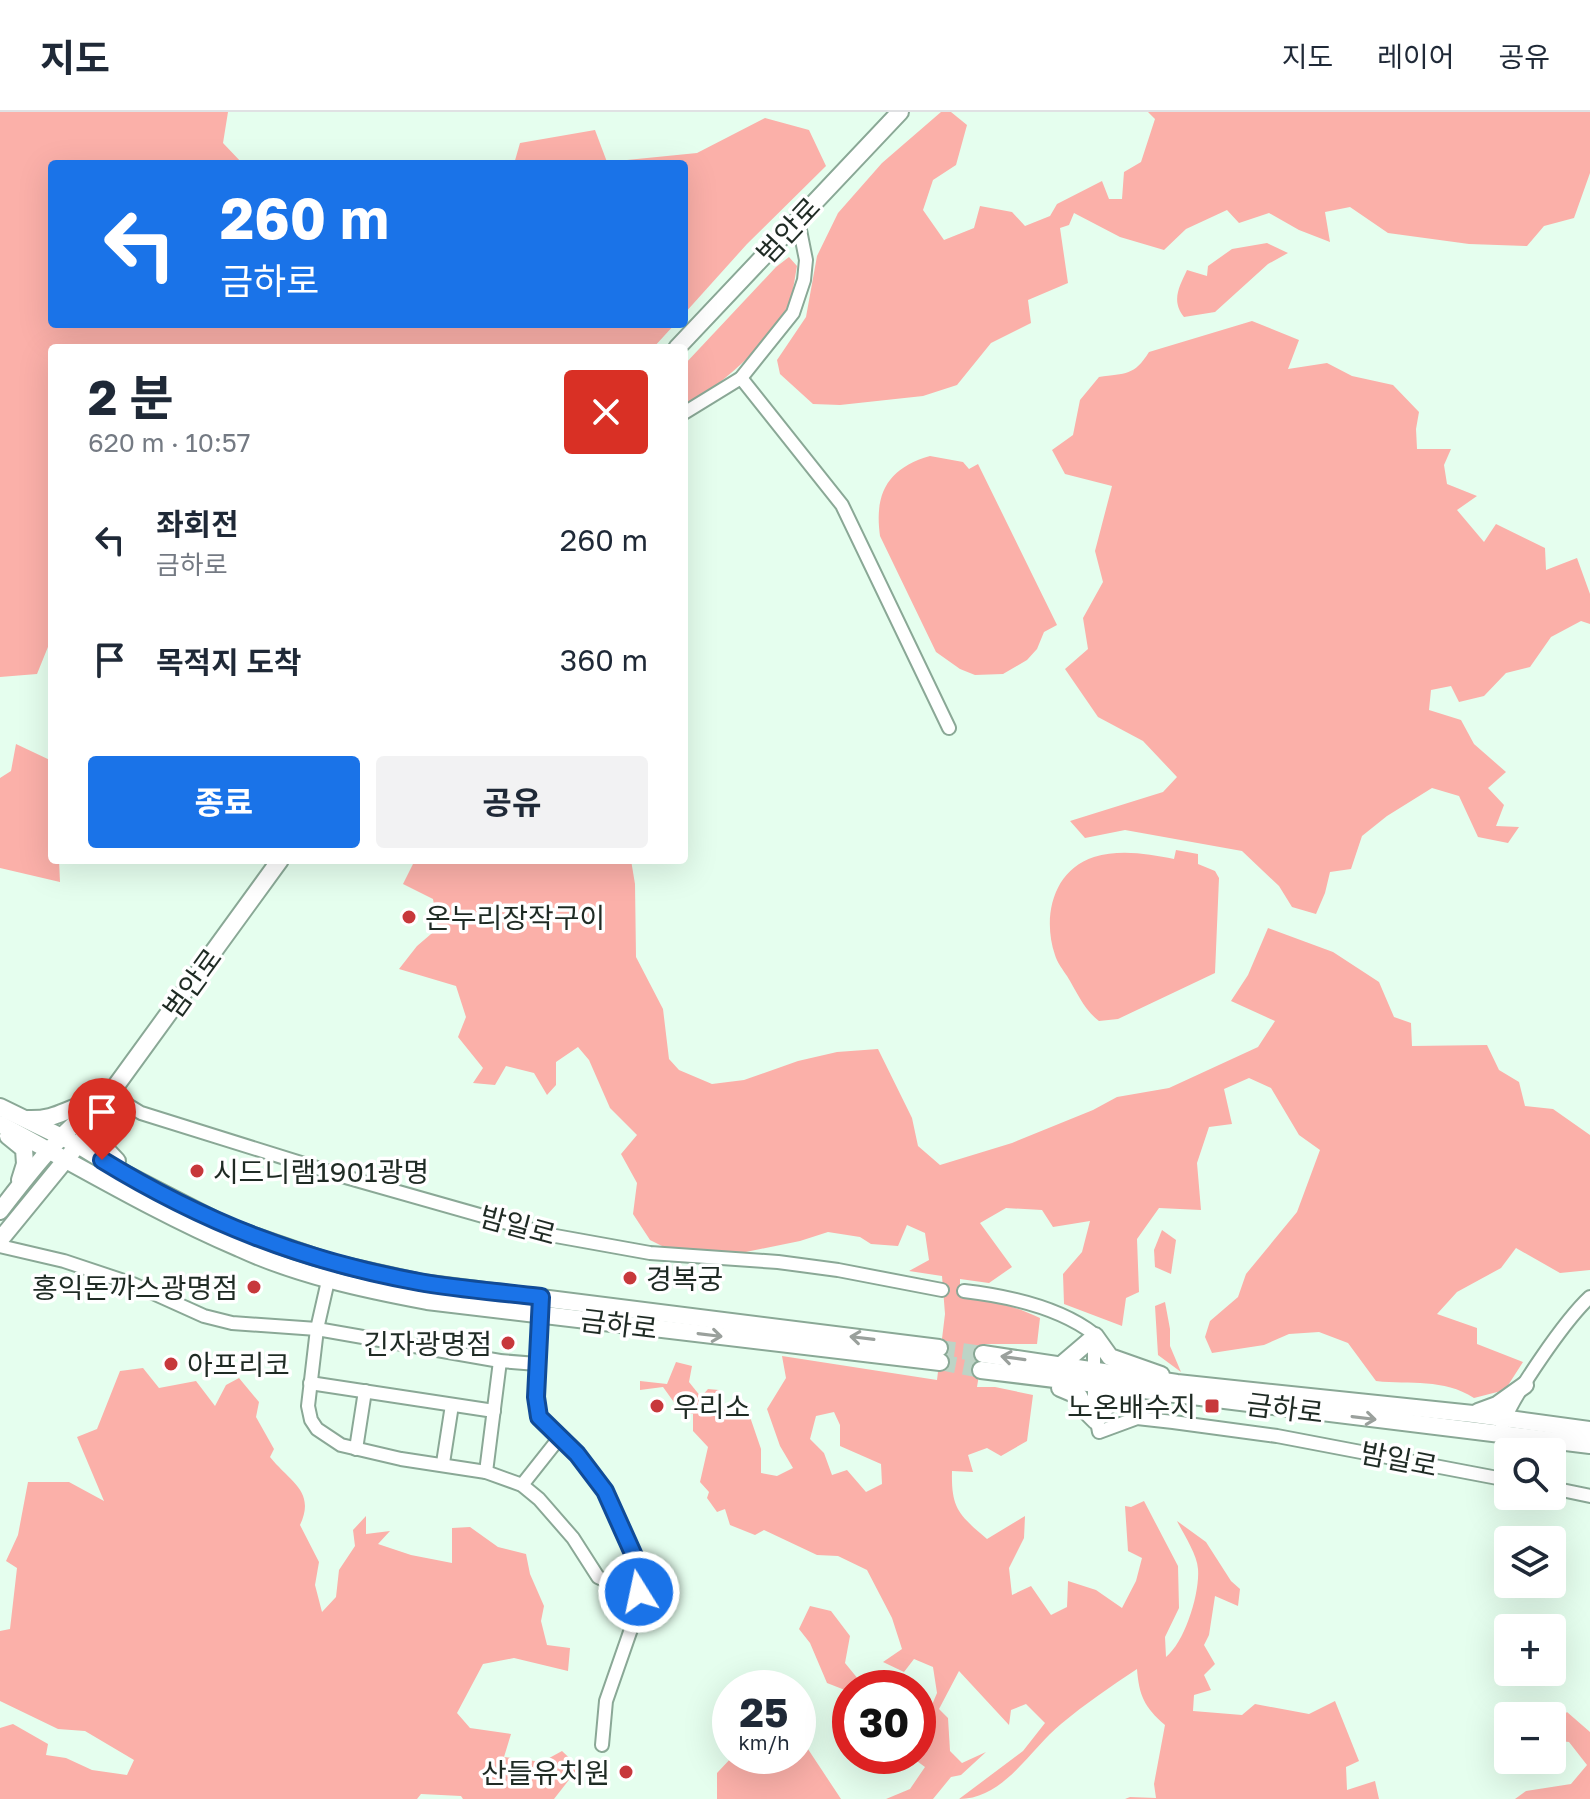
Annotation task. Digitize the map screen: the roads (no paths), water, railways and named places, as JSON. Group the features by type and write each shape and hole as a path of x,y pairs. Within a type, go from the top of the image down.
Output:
{"main road":[{"name":"범안로","path":"681,344 900,112"},
{"name":"범안로","path":"0,1211 48,1150 104,1098 277,864"},
{"name":"범안로","path":"0,1240 90,1130 104,1098"},
{"path":"22,1118 52,1118 104,1098"},
{"path":"104,1098 97,1129 100,1143 127,1175"},
{"name":"금하로","path":"0,1107 78,1145 127,1175 228,1227 330,1271"},
{"path":"0,1124 6,1135 24,1149 25,1164 17,1189"},
{"name":"금하로","path":"0,1124 99,1179 239,1248 295,1269 422,1283 540,1306 939,1355"},
{"path":"27,1207 67,1177 78,1175 99,1179"},
{"path":"1061,1365 1095,1336 1110,1357 1143,1366 1178,1389"},
{"name":"금하로","path":"1095,1378 1061,1365 982,1362 1021,1375 1095,1378 1502,1426 1590,1445"},
{"path":"1021,1375 1075,1393 1096,1421 1105,1405 1116,1398 1150,1401 1178,1389"},
{"path":"1473,1414 1497,1405 1525,1385"},
{"path":"1525,1385 1520,1410 1530,1422"},
{"name":"금하로","path":"1178,1389 1473,1414 1502,1426 1530,1422 1590,1430"}],"street":[{"path":"688,411 741,378 793,313 804,280 806,260 798,220"},
{"path":"741,378 842,505 949,728"},
{"name":"밤일로","path":"104,1098 141,1113 349,1178 550,1235 650,1253 778,1262 838,1270 942,1290"},
{"path":"0,1246 64,1261 133,1284 204,1316 232,1323 317,1329 500,1361 537,1364"},
{"path":"330,1271 317,1329 308,1406 317,1429 326,1438 356,1449 486,1472 522,1485 539,1499 573,1538 598,1577 621,1588 639,1592"},
{"path":"964,1291 1011,1297 1075,1322 1095,1336 1096,1421"},
{"path":"1502,1426 1575,1310 1590,1297"},
{"path":"540,1306 536,1397 539,1417 577,1454 605,1491 640,1569 638,1609 606,1701 602,1745"},
{"path":"486,1472 500,1361"},
{"path":"310,1383 494,1411"},
{"path":"356,1449 365,1391"},
{"path":"443,1463 452,1405"},
{"name":"밤일로","path":"1096,1421 1099,1432 1137,1418 1277,1436 1494,1477"},
{"path":"522,1485 560,1437"},
{"path":"1566,1491 1590,1496"}],"tunnel":[{"path":"939,1348 983,1354"},
{"path":"940,1362 981,1370"}],"place":[{"name":"온누리장작구이","path":"409,917"},
{"name":"시드니램1901광명","path":"197,1171"},
{"name":"경복궁","path":"630,1278"},
{"name":"홍익돈까스광명점","path":"254,1287"},
{"name":"긴자광명점","path":"508,1343"},
{"name":"아프리코","path":"171,1364"},
{"name":"우리소","path":"657,1406"},
{"name":"노온배수지","path":"1212,1406"},
{"name":"산들유치원","path":"626,1772"}]}
